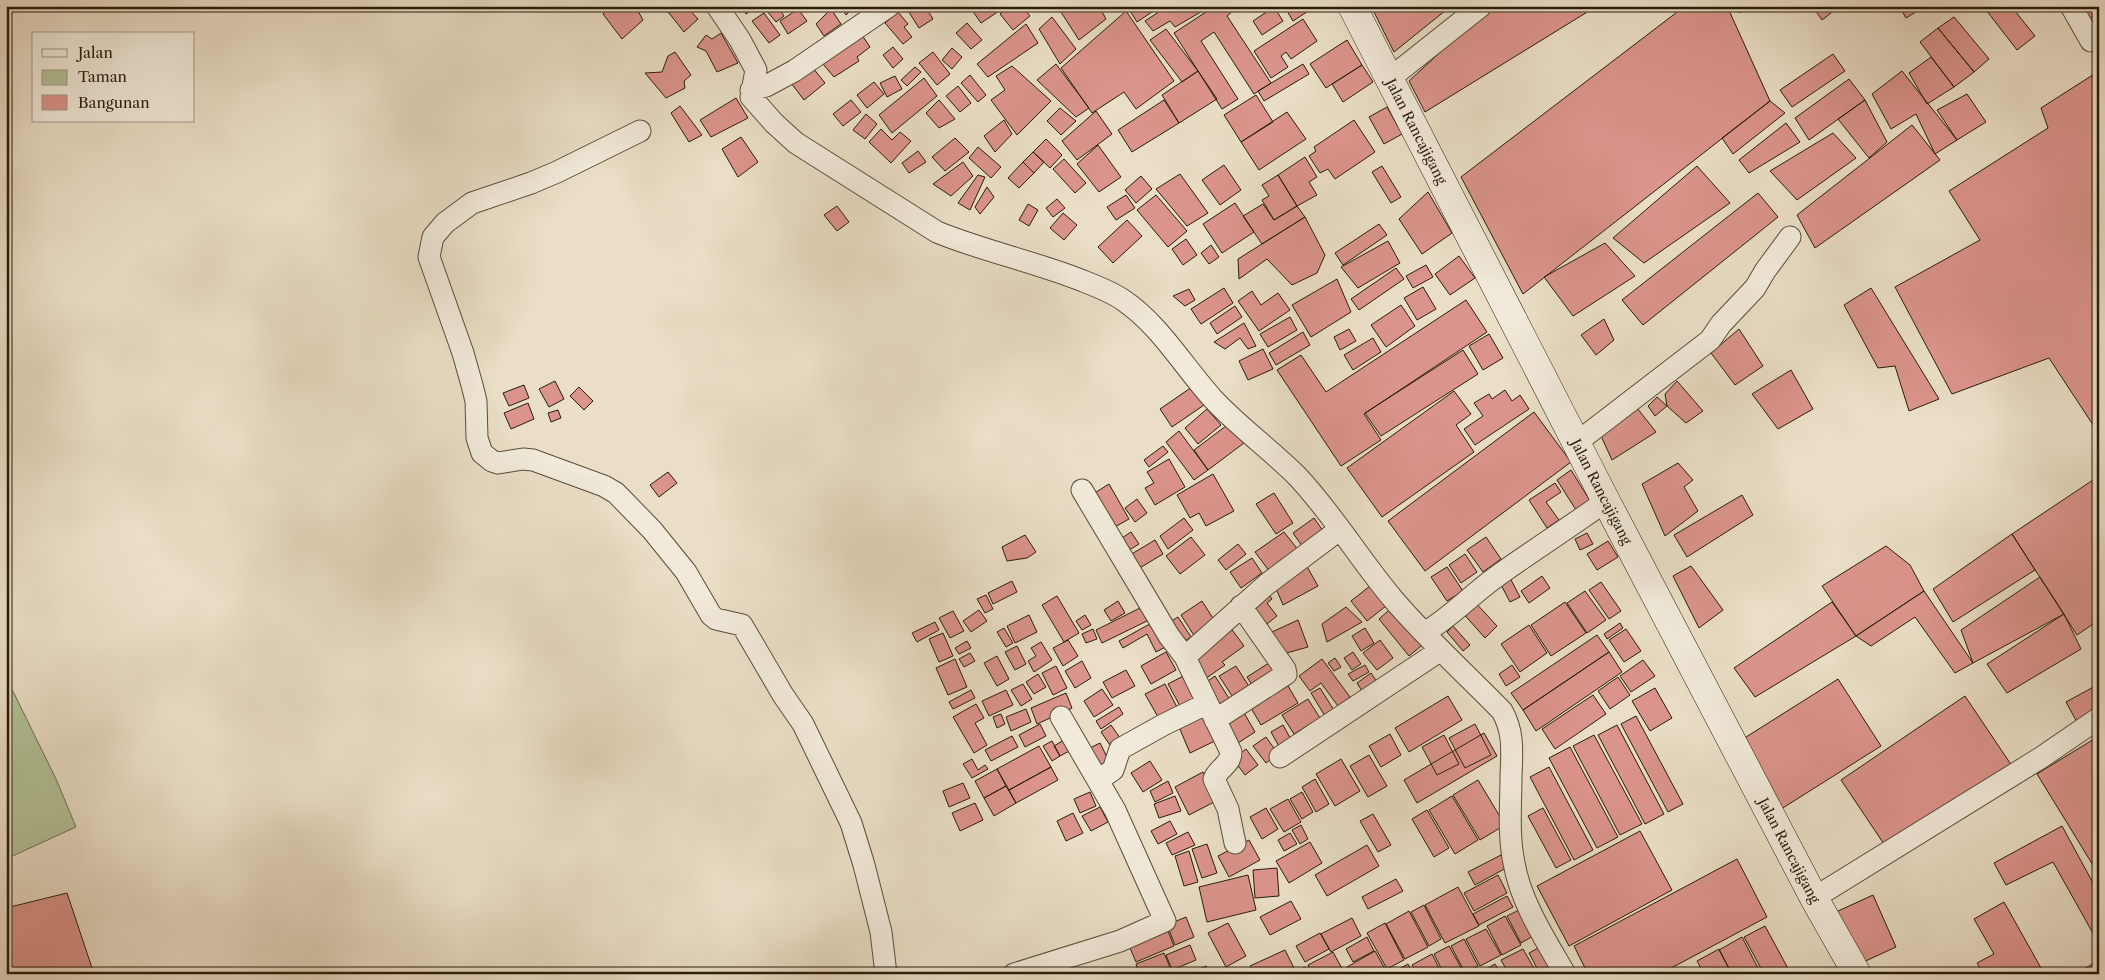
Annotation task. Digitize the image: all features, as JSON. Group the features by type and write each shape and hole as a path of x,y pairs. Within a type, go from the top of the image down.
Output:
{"main road":[{"name":"Jalan Rancajigang","path":"1352,6 1606,501 1814,898 1857,974"}],"street":[{"path":"717,6 740,40 756,70 751,97 796,144 937,232 960,242 1048,267 1090,283 1122,299 1141,314 1218,404 1296,475 1314,495 1393,599 1438,624"},
{"path":"751,90 766,86 794,71 888,6"},
{"path":"1390,79 1481,6"},
{"path":"2071,6 2091,41"},
{"path":"640,131 540,180 472,203 445,223 433,237 429,257 463,353 476,401 478,446 482,453 492,461 498,463 523,459 533,460 604,486 616,493 652,530 678,562 711,615 716,619 736,622 746,631 783,695 803,724 851,823 881,932 886,974"},
{"path":"1576,443 1710,340 1721,324 1755,288 1790,237"},
{"path":"1082,490 1169,636 1185,657 1232,755 1230,761 1216,773 1214,779 1228,809 1235,843"},
{"path":"1438,624 1495,578 1560,535 1606,501"},
{"path":"1185,657 1241,606 1296,560 1339,530"},
{"path":"1098,780 1113,770 1120,749 1163,725 1211,712 1286,674 1285,669 1241,606"},
{"path":"1438,624 1441,650 1502,711 1509,722 1512,742 1510,825 1514,863 1521,890 1533,918 1565,974"},
{"path":"1280,757 1441,650"},
{"path":"1014,974 1120,941 1165,921 1115,810 1061,717"},
{"path":"1814,898 2042,757 2099,718"}],"green space":[{"path":"6,677 56,779 76,827 6,859"}],"building":[{"path":"590,6 602,6 595,12"},
{"path":"610,6 643,6 638,11 643,20 622,39 603,14"},
{"path":"658,6 678,6 669,13"},
{"path":"678,6 686,6 698,19 684,32 669,13"},
{"path":"740,6 755,6 756,7 746,14"},
{"path":"777,6 784,16 776,22 767,11"},
{"path":"782,6 793,6 786,12"},
{"path":"841,6 855,6 846,15"},
{"path":"898,6 925,6 933,19 919,28 907,9 902,12"},
{"path":"936,6 949,6 939,12"},
{"path":"978,6 1000,6 1002,9 981,23 972,10"},
{"path":"1010,6 1022,6 1030,16 1013,30 1000,14"},
{"path":"1057,6 1099,6 1106,19 1079,40"},
{"path":"1127,6 1161,6 1137,22"},
{"path":"1168,6 1211,6 1175,27 1170,21 1153,31 1145,21"},
{"path":"1215,6 1232,6 1234,10 1227,16 1271,83 1254,94 1214,32 1201,41 1238,99 1222,109 1174,33"},
{"path":"1284,6 1316,6 1293,21"},
{"path":"1371,6 1451,6 1394,52"},
{"path":"1490,6 1597,6 1425,112 1409,81"},
{"path":"1685,6 1727,6 1770,101 1523,294 1461,177"},
{"path":"1736,6 1750,6 1740,13"},
{"path":"1812,6 1840,6 1822,20"},
{"path":"1899,6 1923,6 1924,7 1906,18"},
{"path":"1990,6 2011,6 2035,36 2017,50 1986,10"},
{"path":"2078,6 2099,6 2099,13 2087,20"},
{"path":"1274,7 1283,21 1262,35 1253,21"},
{"path":"798,9 807,21 788,34 780,21"},
{"path":"831,9 841,24 824,36 816,24"},
{"path":"1126,11 1174,81 1136,109 1124,92 1092,113 1061,68"},
{"path":"898,12 908,24 904,27 912,37 903,44 885,23"},
{"path":"764,13 780,35 769,43 752,21"},
{"path":"1052,17 1076,49 1060,64 1039,29"},
{"path":"1954,17 1989,59 1974,72 1938,28"},
{"path":"1303,19 1317,41 1291,59 1286,52 1281,56 1288,67 1271,78 1254,51"},
{"path":"2099,19 2099,35 2092,23"},
{"path":"967,23 982,40 971,49 956,33"},
{"path":"1026,24 1038,43 988,77 977,64"},
{"path":"1938,28 1974,72 1954,87 1920,42"},
{"path":"858,29 870,47 857,57 859,61 834,77 817,57"},
{"path":"1166,29 1198,71 1182,82 1150,40"},
{"path":"721,33 738,63 717,72 706,51 697,47 706,35 712,39"},
{"path":"1347,40 1362,65 1326,88 1310,64"},
{"path":"893,47 903,59 893,68 883,55"},
{"path":"952,48 962,57 952,69 942,60"},
{"path":"675,52 691,75 684,81 685,88 666,98 645,73 662,72 668,56"},
{"path":"933,52 950,74 937,85 919,63"},
{"path":"1833,54 1845,71 1792,107 1780,90"},
{"path":"1931,57 1954,87 1927,104 1909,73"},
{"path":"809,63 825,83 804,100 788,79"},
{"path":"1056,64 1089,108 1076,117 1037,80"},
{"path":"1303,64 1309,74 1264,101 1258,91"},
{"path":"1362,65 1373,82 1343,102 1332,84"},
{"path":"1012,66 1051,101 1017,135 991,100 1005,90 996,76"},
{"path":"915,67 921,72 907,86 901,80"},
{"path":"1198,71 1217,99 1179,123 1162,95"},
{"path":"1902,71 1957,140 1935,154 1916,114 1891,129 1872,94"},
{"path":"2099,71 2099,434 2049,358 1952,394 1895,287 1980,240 1949,191 2048,128 2041,108"},
{"path":"970,75 986,95 978,102 961,83"},
{"path":"895,76 902,89 887,97 880,83"},
{"path":"924,78 937,96 892,133 879,115"},
{"path":"1849,79 1865,100 1809,140 1795,118"},
{"path":"874,82 884,94 867,108 857,95"},
{"path":"958,86 971,103 960,112 946,96"},
{"path":"1967,94 1986,122 1957,140 1937,110"},
{"path":"1256,95 1273,122 1241,142 1224,115"},
{"path":"736,98 748,118 711,137 700,120"},
{"path":"851,100 861,112 843,126 833,114"},
{"path":"939,100 955,119 939,128 926,113"},
{"path":"1164,100 1179,123 1132,152 1118,130"},
{"path":"1865,100 1887,142 1869,158 1838,119"},
{"path":"1770,101 1785,113 1733,154 1722,138"},
{"path":"680,106 702,135 689,142 671,113"},
{"path":"1387,107 1402,134 1384,144 1369,117"},
{"path":"1060,108 1076,121 1061,135 1047,121"},
{"path":"1096,111 1112,134 1077,160 1062,141"},
{"path":"1287,112 1306,139 1259,170 1241,142"},
{"path":"866,114 877,124 865,139 853,130"},
{"path":"1004,120 1012,134 995,152 984,136"},
{"path":"1354,120 1375,152 1335,179 1328,169 1320,173 1309,156 1316,151 1314,147"},
{"path":"1786,123 1800,142 1749,173 1739,160"},
{"path":"1912,125 1940,160 1815,248 1797,215"},
{"path":"881,129 892,140 900,132 911,141 891,163 869,142"},
{"path":"1833,133 1856,158 1797,200 1770,171"},
{"path":"741,137 758,162 738,177 722,149"},
{"path":"955,138 969,152 945,171 932,157"},
{"path":"1046,139 1062,155 1050,168 1033,152"},
{"path":"1098,145 1121,177 1099,192 1077,164"},
{"path":"978,147 1001,167 991,178 969,158"},
{"path":"918,151 926,162 909,173 902,163"},
{"path":"1033,152 1044,162 1034,173 1023,162"},
{"path":"1305,157 1317,177 1309,182 1317,195 1297,206 1278,175"},
{"path":"1064,159 1086,183 1075,193 1053,169"},
{"path":"963,162 973,176 951,196 933,184"},
{"path":"1023,162 1034,173 1019,188 1008,178"},
{"path":"1224,165 1241,190 1220,205 1202,180"},
{"path":"1382,166 1401,197 1391,203 1372,172"},
{"path":"1697,166 1730,203 1644,263 1613,238"},
{"path":"1180,174 1208,213 1187,226 1156,189"},
{"path":"978,175 985,177 970,210 958,203"},
{"path":"1278,175 1297,206 1274,220 1262,200 1269,196 1262,185"},
{"path":"1141,176 1152,189 1136,203 1125,190"},
{"path":"987,187 994,197 980,214 975,207"},
{"path":"1428,192 1452,233 1422,254 1399,219"},
{"path":"1758,193 1778,217 1643,325 1622,300"},
{"path":"1126,195 1135,208 1116,220 1107,207"},
{"path":"1156,195 1187,231 1168,247 1137,210"},
{"path":"1057,199 1065,208 1053,217 1046,208"},
{"path":"1235,203 1254,232 1222,253 1203,224"},
{"path":"1028,204 1038,210 1029,226 1019,220"},
{"path":"1263,204 1274,220 1297,206 1305,217 1262,244 1243,216"},
{"path":"837,206 849,222 837,231 824,215"},
{"path":"1063,213 1077,225 1064,240 1050,228"},
{"path":"1305,217 1325,255 1317,273 1292,285 1267,259 1239,279 1238,259"},
{"path":"1127,220 1142,236 1113,263 1098,247"},
{"path":"1379,224 1387,235 1343,265 1335,253"},
{"path":"1186,239 1197,255 1183,265 1172,249"},
{"path":"1388,241 1400,263 1358,288 1341,267"},
{"path":"1605,243 1635,276 1573,316 1544,277"},
{"path":"1211,245 1219,257 1209,264 1201,253"},
{"path":"1459,256 1475,278 1450,295 1435,274"},
{"path":"1426,265 1433,277 1413,288 1406,276"},
{"path":"1396,268 1404,279 1359,310 1351,299"},
{"path":"1337,279 1351,312 1311,337 1292,305"},
{"path":"1423,287 1436,309 1417,320 1404,298"},
{"path":"1224,288 1233,303 1201,324 1191,309"},
{"path":"1871,288 1939,399 1909,411 1895,366 1878,368 1844,305"},
{"path":"1189,289 1195,300 1185,306 1173,296"},
{"path":"1252,291 1261,305 1278,293 1290,310 1259,331 1238,301"},
{"path":"1466,300 1487,332 1364,414 1381,440 1341,466 1277,370 1301,355 1326,392"},
{"path":"1401,305 1415,326 1386,347 1371,325"},
{"path":"1235,306 1242,317 1217,334 1210,323"},
{"path":"1290,317 1297,330 1268,347 1260,334"},
{"path":"1604,319 1614,340 1596,355 1581,335"},
{"path":"1244,323 1256,346 1248,349 1240,338 1225,349 1214,342"},
{"path":"1349,329 1356,341 1340,350 1334,337"},
{"path":"1739,329 1763,366 1735,385 1711,353"},
{"path":"1303,332 1310,345 1276,365 1269,353"},
{"path":"1489,334 1503,358 1483,370 1469,346"},
{"path":"1373,338 1381,352 1353,370 1344,355"},
{"path":"1263,349 1273,369 1248,380 1239,361"},
{"path":"1463,350 1478,374 1381,436 1365,413"},
{"path":"1791,370 1813,409 1778,429 1752,394"},
{"path":"555,381 564,399 549,407 539,389"},
{"path":"1677,381 1703,411 1686,423 1667,406 1665,394"},
{"path":"524,385 529,398 509,406 503,393"},
{"path":"579,387 593,401 584,410 570,396"},
{"path":"1192,387 1204,405 1172,427 1160,409"},
{"path":"1505,390 1512,401 1520,395 1529,409 1475,445 1464,429 1483,416 1474,403 1489,394 1492,399"},
{"path":"1454,391 1471,414 1456,425 1474,452 1382,517 1347,468"},
{"path":"1657,397 1667,406 1655,416 1648,406"},
{"path":"528,403 534,419 511,429 504,413"},
{"path":"1637,408 1656,432 1612,460 1601,436"},
{"path":"1207,409 1221,425 1198,444 1185,428"},
{"path":"558,410 561,418 551,422 548,413"},
{"path":"1534,412 1571,462 1425,571 1388,521"},
{"path":"1230,423 1244,443 1208,470 1194,450"},
{"path":"1179,431 1208,470 1194,480 1166,442"},
{"path":"1163,446 1168,452 1149,467 1144,460"},
{"path":"1169,459 1185,487 1155,505 1145,488 1154,483 1147,472"},
{"path":"1678,463 1693,480 1684,487 1698,511 1665,536 1642,484"},
{"path":"1571,470 1592,504 1578,513 1557,480"},
{"path":"668,472 677,483 659,497 650,485"},
{"path":"1213,474 1234,511 1206,526 1199,513 1190,518 1177,495"},
{"path":"2099,476 2099,620 2077,635 2012,534"},
{"path":"1555,483 1561,492 1546,502 1559,520 1547,528 1529,500"},
{"path":"1109,484 1129,519 1113,528 1093,494"},
{"path":"1274,493 1293,523 1276,534 1256,504"},
{"path":"1742,495 1753,515 1687,557 1674,535"},
{"path":"1137,499 1147,513 1135,522 1125,508"},
{"path":"1184,518 1193,530 1168,549 1160,536"},
{"path":"1314,518 1326,535 1305,550 1293,533"},
{"path":"1131,532 1139,544 1123,554 1116,542"},
{"path":"1284,532 1302,555 1273,576 1255,552"},
{"path":"1587,533 1593,544 1580,550 1575,539"},
{"path":"2012,534 2035,570 1953,622 1933,589"},
{"path":"1025,535 1036,552 1027,558 1007,561 1002,547"},
{"path":"1191,537 1205,555 1180,574 1166,556"},
{"path":"1486,537 1501,559 1483,572 1467,550"},
{"path":"1155,540 1163,554 1138,569 1130,555"},
{"path":"1608,541 1618,557 1597,570 1587,554"},
{"path":"1238,544 1246,554 1226,570 1218,560"},
{"path":"1886,546 1910,565 1924,591 1856,636 1822,586"},
{"path":"1465,554 1477,572 1461,583 1449,565"},
{"path":"1252,558 1262,573 1241,588 1230,572"},
{"path":"1305,563 1318,586 1283,605 1275,586"},
{"path":"1691,566 1723,610 1699,628 1673,576"},
{"path":"1447,567 1463,591 1447,601 1431,577"},
{"path":"1509,576 1520,597 1510,602 1499,581"},
{"path":"1542,576 1550,588 1529,603 1521,591"},
{"path":"2040,577 2064,614 1973,663 1961,630"},
{"path":"1012,581 1017,592 993,604 988,593"},
{"path":"1375,582 1391,602 1367,621 1351,601"},
{"path":"1601,582 1621,611 1609,619 1589,590"},
{"path":"1266,591 1272,599 1267,603 1277,616 1263,627 1247,606"},
{"path":"1585,591 1606,620 1587,633 1567,603"},
{"path":"1924,591 1973,663 1955,673 1915,617 1871,646 1856,636"},
{"path":"986,595 993,609 985,613 977,599"},
{"path":"1057,596 1079,633 1064,642 1042,605"},
{"path":"1118,601 1125,613 1111,621 1104,610"},
{"path":"1202,601 1216,623 1195,637 1181,615"},
{"path":"1474,601 1497,626 1485,638 1462,612"},
{"path":"1565,602 1586,633 1551,656 1531,625"},
{"path":"1832,602 1856,636 1755,697 1734,668"},
{"path":"1396,604 1427,641 1409,656 1379,619"},
{"path":"1146,605 1153,618 1102,643 1096,630"},
{"path":"1346,607 1362,622 1327,642 1322,624"},
{"path":"979,610 987,621 971,632 963,621"},
{"path":"953,611 964,631 950,638 939,618"},
{"path":"2064,614 2081,649 2007,693 1987,664"},
{"path":"1029,615 1037,632 1015,643 1007,626"},
{"path":"1085,615 1091,625 1082,630 1076,621"},
{"path":"1178,617 1191,637 1179,645 1165,625"},
{"path":"1157,620 1171,644 1156,652 1147,634 1123,648 1119,641"},
{"path":"1298,620 1308,647 1283,654 1272,632"},
{"path":"935,622 939,630 917,642 912,633"},
{"path":"1620,623 1623,628 1607,639 1604,634"},
{"path":"1529,625 1547,653 1520,672 1501,644"},
{"path":"1453,626 1470,645 1463,651 1447,632"},
{"path":"1230,627 1244,646 1222,662 1225,665 1205,679 1189,657"},
{"path":"1004,628 1013,643 1006,647 997,632"},
{"path":"1365,628 1374,643 1361,651 1352,636"},
{"path":"1093,629 1097,639 1086,643 1082,634"},
{"path":"1626,629 1641,651 1624,662 1609,640"},
{"path":"943,633 953,656 939,662 929,639"},
{"path":"1597,635 1609,652 1523,710 1511,693"},
{"path":"1068,640 1078,656 1063,666 1053,648"},
{"path":"1380,640 1393,658 1377,670 1363,653"},
{"path":"967,641 971,648 959,654 955,648"},
{"path":"1041,642 1052,660 1034,672 1028,661 1036,656 1031,648"},
{"path":"1017,646 1026,664 1015,670 1005,652"},
{"path":"1166,652 1176,670 1151,684 1141,666"},
{"path":"1353,652 1361,664 1352,670 1344,658"},
{"path":"1609,652 1622,672 1536,731 1523,710"},
{"path":"970,653 975,661 964,667 959,659"},
{"path":"997,656 1009,679 997,686 984,663"},
{"path":"1335,658 1341,667 1334,671 1328,663"},
{"path":"955,659 967,687 948,695 936,668"},
{"path":"1322,659 1350,697 1338,706 1321,683 1310,691 1299,676"},
{"path":"1643,660 1655,676 1631,692 1620,676"},
{"path":"1082,661 1091,678 1075,688 1065,671"},
{"path":"1272,661 1281,675 1256,691 1247,677"},
{"path":"1365,665 1369,672 1353,681 1348,674"},
{"path":"1512,665 1520,677 1506,686 1499,674"},
{"path":"1056,666 1067,688 1053,695 1042,673"},
{"path":"1236,666 1250,688 1234,699 1219,676"},
{"path":"1126,670 1135,686 1112,698 1103,682"},
{"path":"1189,673 1201,694 1180,706 1168,684"},
{"path":"1371,673 1377,682 1362,691 1357,683"},
{"path":"1038,674 1046,687 1034,694 1026,682"},
{"path":"1215,676 1230,700 1216,709 1201,686"},
{"path":"1618,677 1630,695 1610,709 1598,691"},
{"path":"1838,679 1881,746 1778,811 1735,744"},
{"path":"1023,684 1032,699 1021,706 1011,690"},
{"path":"1165,684 1177,707 1158,717 1145,694"},
{"path":"2099,684 2099,712 2078,724 2066,702"},
{"path":"1288,686 1298,703 1261,725 1251,708"},
{"path":"1320,688 1337,715 1328,721 1311,693"},
{"path":"1655,688 1672,718 1650,731 1632,701"},
{"path":"1102,689 1113,705 1094,717 1084,701"},
{"path":"971,690 975,698 953,709 949,702"},
{"path":"1006,690 1013,705 989,716 982,701"},
{"path":"1066,693 1072,708 1037,724 1031,708"},
{"path":"1593,695 1606,714 1555,749 1542,729"},
{"path":"1448,696 1462,720 1409,752 1395,728"},
{"path":"1965,696 2012,766 1888,850 1841,780"},
{"path":"1308,699 1320,718 1294,734 1282,715"},
{"path":"976,704 984,718 975,723 987,745 974,753 953,717"},
{"path":"1119,707 1123,714 1101,729 1096,721"},
{"path":"1026,709 1031,722 1011,731 1006,717"},
{"path":"1243,711 1255,732 1235,745 1222,723"},
{"path":"1001,714 1005,724 997,728 993,717"},
{"path":"1206,715 1217,740 1190,753 1179,727"},
{"path":"1636,716 1683,804 1668,812 1621,724"},
{"path":"1040,724 1046,736 1025,747 1019,735"},
{"path":"1475,724 1491,755 1465,768 1449,738"},
{"path":"1111,725 1120,738 1110,745 1101,732"},
{"path":"1283,725 1293,743 1281,750 1271,732"},
{"path":"1617,725 1664,814 1645,824 1598,735"},
{"path":"1484,733 1497,756 1417,803 1404,780"},
{"path":"1390,734 1401,755 1381,767 1369,746"},
{"path":"1444,735 1459,764 1437,775 1422,747"},
{"path":"1594,735 1642,824 1620,835 1573,746"},
{"path":"1012,736 1018,747 991,761 985,750"},
{"path":"2099,736 2099,875 2037,774"},
{"path":"1266,737 1278,754 1266,763 1253,746"},
{"path":"1067,738 1073,749 1060,756 1054,746"},
{"path":"1052,741 1060,756 1052,761 1043,746"},
{"path":"1100,743 1112,767 1098,774 1086,750"},
{"path":"1039,746 1051,767 1009,790 997,769"},
{"path":"1570,747 1618,837 1597,848 1549,758"},
{"path":"1246,749 1258,765 1245,775 1233,759"},
{"path":"1369,755 1387,786 1368,797 1350,766"},
{"path":"972,759 978,770 985,765 988,769 972,778 963,764"},
{"path":"1341,759 1360,791 1335,806 1316,774"},
{"path":"1150,761 1162,780 1143,792 1131,773"},
{"path":"1051,767 1058,780 1016,803 1009,790"},
{"path":"1549,767 1593,850 1574,860 1530,777"},
{"path":"997,769 1006,786 984,798 975,781"},
{"path":"1203,772 1218,800 1189,815 1175,787"},
{"path":"1315,779 1329,804 1316,812 1302,787"},
{"path":"1478,780 1505,825 1480,840 1453,795"},
{"path":"1168,781 1173,793 1155,802 1150,791"},
{"path":"963,783 970,798 949,807 943,791"},
{"path":"1006,786 1016,803 994,816 984,798"},
{"path":"1090,792 1096,806 1080,813 1074,799"},
{"path":"1302,792 1313,812 1302,819 1290,799"},
{"path":"1175,796 1181,811 1159,818 1154,804"},
{"path":"1452,796 1478,840 1455,854 1429,810"},
{"path":"1288,799 1301,822 1284,832 1270,809"},
{"path":"975,803 983,820 960,831 952,813"},
{"path":"1100,807 1108,822 1091,831 1082,816"},
{"path":"1266,808 1278,829 1262,839 1250,817"},
{"path":"1543,808 1571,860 1556,868 1528,816"},
{"path":"1427,810 1449,848 1434,857 1412,819"},
{"path":"1073,813 1083,833 1066,841 1057,821"},
{"path":"1373,814 1391,845 1378,852 1360,821"},
{"path":"1170,821 1177,834 1158,844 1151,831"},
{"path":"1301,825 1308,839 1300,844 1292,830"},
{"path":"2062,826 2099,894 2099,944 2053,862 2006,885 1994,863"},
{"path":"1640,831 1672,890 1569,946 1537,886"},
{"path":"1188,832 1195,845 1172,855 1166,843"},
{"path":"1290,833 1297,844 1284,851 1278,840"},
{"path":"1249,840 1260,860 1229,877 1218,856"},
{"path":"1310,842 1322,863 1289,883 1276,861"},
{"path":"1207,844 1217,873 1202,878 1192,849"},
{"path":"1367,845 1379,866 1327,896 1315,875"},
{"path":"1189,851 1198,882 1184,886 1175,856"},
{"path":"1501,855 1508,867 1475,885 1468,872"},
{"path":"1737,859 1767,917 1660,974 1588,974 1574,946"},
{"path":"1277,868 1279,896 1255,898 1253,870"},
{"path":"1248,875 1256,910 1207,922 1199,887"},
{"path":"1498,875 1507,893 1474,911 1464,893"},
{"path":"1396,879 1403,891 1368,909 1362,897"},
{"path":"1458,887 1479,926 1445,943 1425,905"},
{"path":"67,893 94,974 6,974 6,908"},
{"path":"1873,895 1896,947 1859,964 1836,912"},
{"path":"1507,896 1513,907 1479,925 1473,914"},
{"path":"1291,901 1301,919 1270,935 1260,917"},
{"path":"2004,902 2041,968 2030,974 1983,974 1977,963 1994,954 1974,919"},
{"path":"1424,905 1441,939 1429,946 1411,912"},
{"path":"1521,909 1535,935 1521,943 1507,916"},
{"path":"1409,911 1428,947 1405,959 1386,924"},
{"path":"1505,916 1521,945 1502,955 1487,926"},
{"path":"1186,917 1194,937 1175,945 1167,925"},
{"path":"1352,918 1361,936 1331,952 1321,934"},
{"path":"1228,923 1246,956 1226,967 1208,933"},
{"path":"1385,923 1404,960 1387,969 1367,933"},
{"path":"1166,926 1174,946 1136,962 1127,941"},
{"path":"1765,926 1791,974 1764,974 1744,937"},
{"path":"1486,929 1501,955 1480,966 1466,939"},
{"path":"1320,933 1329,949 1305,962 1296,946"},
{"path":"1367,937 1374,951 1353,962 1346,949"},
{"path":"1742,937 1761,974 1732,974 1719,950"},
{"path":"1464,939 1478,966 1465,973 1451,946"},
{"path":"1190,945 1196,960 1172,970 1166,955"},
{"path":"1449,946 1463,974 1444,974 1434,954"},
{"path":"1542,946 1556,974 1540,974 1529,953"},
{"path":"1523,949 1535,970 1527,974 1509,974 1501,960"},
{"path":"1719,949 1732,974 1704,974 1697,961"},
{"path":"1285,950 1294,968 1281,974 1254,974 1250,966"},
{"path":"1375,951 1385,969 1375,974 1350,974 1347,967"},
{"path":"1333,952 1345,974 1312,974 1308,965"},
{"path":"1164,953 1172,972 1167,974 1139,974 1136,964"},
{"path":"1432,954 1439,968 1428,974 1417,974 1412,965"},
{"path":"2099,960 2099,974 2076,974"},
{"path":"1408,964 1413,974 1390,974"},
{"path":"1495,964 1501,974 1482,974 1481,972"},
{"path":"1206,966 1209,974 1188,974"},
{"path":"1305,967 1309,974 1293,974"}]}
